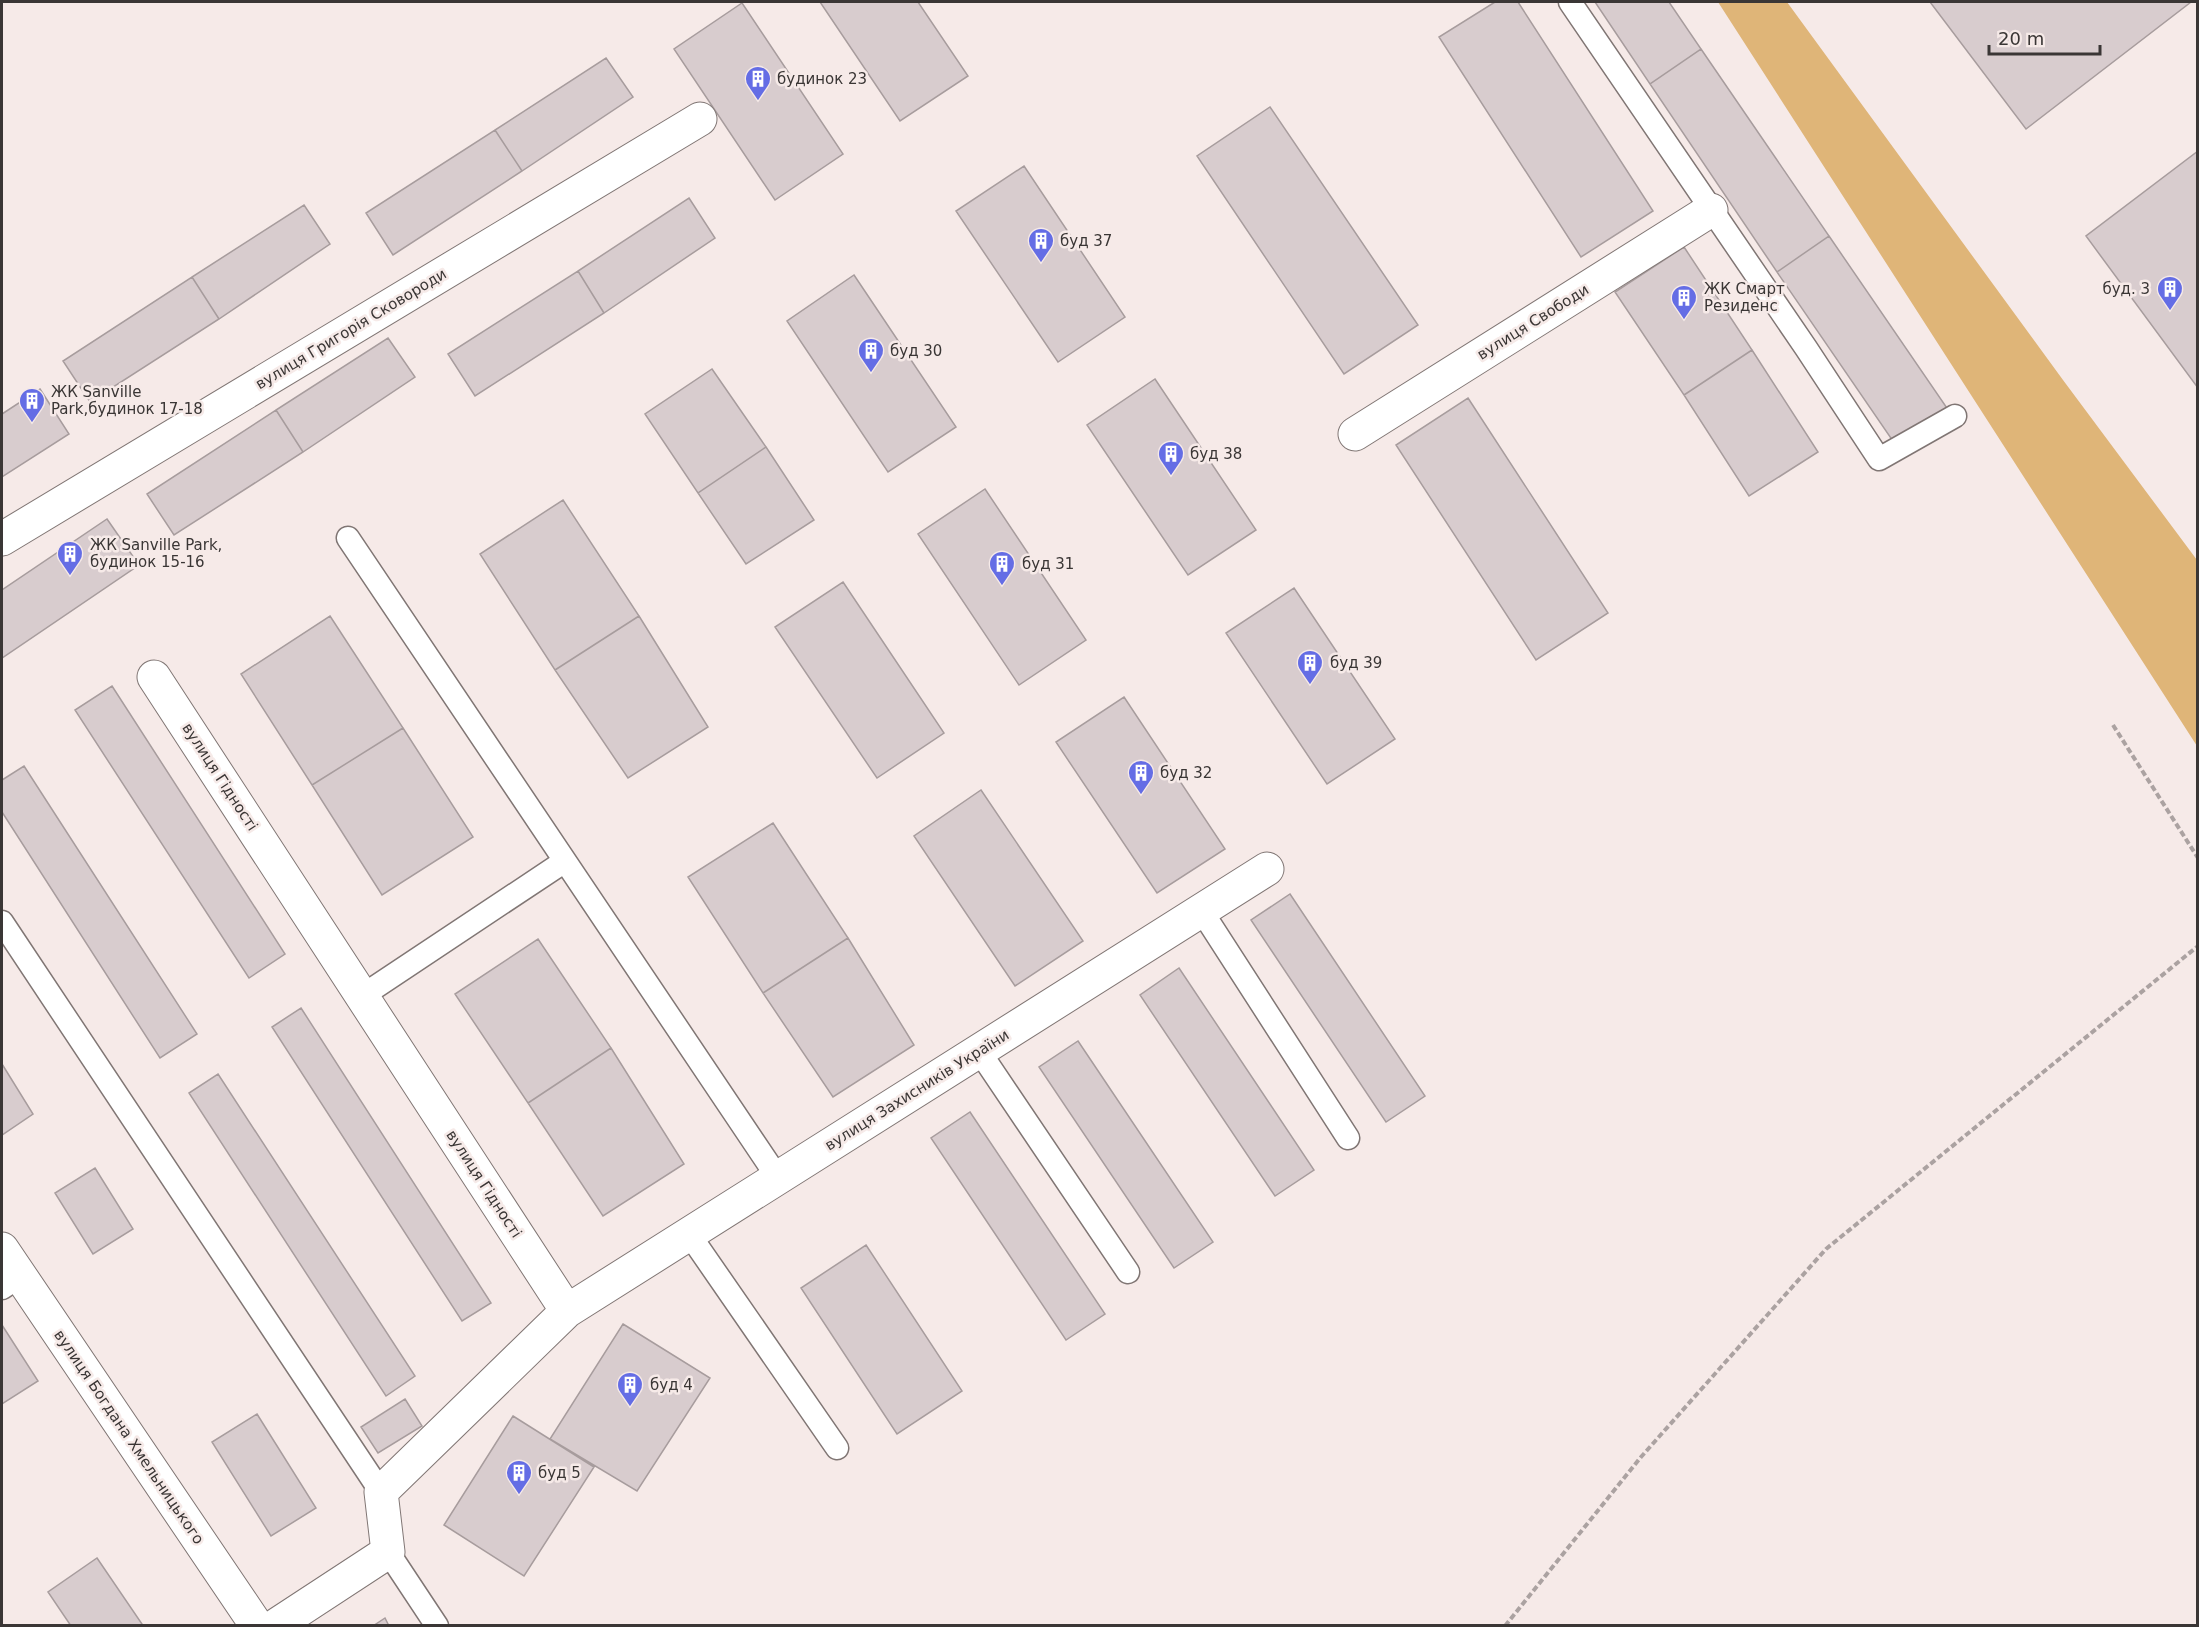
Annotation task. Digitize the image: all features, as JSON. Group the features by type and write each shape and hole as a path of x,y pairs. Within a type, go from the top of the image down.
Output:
{"street":[{"name":"вулиця Григорія Сковороди","path":"2,539 700,119"},
{"name":"вулиця Свободи","path":"1355,434 1711,210"},
{"name":"вулиця Гідності","path":"154,677 567,1311"},
{"name":"вулиця Захисників України","path":"567,1311 1266,868"},
{"name":"вулиця Богдана Хмельницького","path":"2,1249 11,1282 257,1626"},
{"path":"274,1626 388,1552 381,1492 567,1311"}],"lane":[{"path":"1570,2 1879,459 1955,416"},
{"path":"348,537 778,1178"},
{"path":"362,996 565,861"},
{"path":"1201,910 1347,1138"},
{"path":"2,922 381,1492"},
{"path":"980,1051 1128,1272"},
{"path":"689,1234 837,1448"},
{"path":"388,1552 437,1626"}],"path":[{"path":"2113,725 2198,858"},
{"path":"1505,1626 1641,1457 1826,1249 2198,946"}],"shaded area":[{"path":"1718,2 1787,2 2197,560 2197,746"}],"building":[{"path":"820,2 918,2 968,76 900,121"},
{"path":"1495,2 1518,2 1653,211 1581,257 1439,37"},
{"path":"1595,2 1669,2 1701,49 1650,84"},
{"path":"1930,2 2191,2 2026,129"},
{"name":"будинок 23","path":"742,3 843,154 775,200 674,49"},
{"path":"1701,49 1829,236 1777,272 1650,84"},
{"path":"606,58 633,97 522,171 495,130"},
{"path":"1270,107 1418,325 1344,374 1197,156"},
{"path":"495,130 522,171 393,255 366,213"},
{"name":"буд. 3","path":"2198,151 2198,388 2086,236"},
{"name":"буд 37","path":"1024,166 1125,317 1058,362 956,211"},
{"path":"689,198 715,238 604,313 578,271"},
{"path":"304,205 330,244 219,319 192,277"},
{"path":"1829,236 1949,411 1897,447 1777,272"},
{"name":"ЖК Смарт Резиденс","path":"1684,247 1752,350 1684,395 1615,292"},
{"path":"578,271 604,313 475,396 448,354"},
{"name":"буд 30","path":"854,275 956,427 888,472 787,321"},
{"path":"192,277 219,319 90,402 63,361"},
{"path":"388,338 415,377 303,452 276,410"},
{"path":"1752,350 1818,452 1749,496 1684,395"},
{"path":"712,369 766,447 698,493 645,414"},
{"name":"буд 38","path":"1155,379 1256,530 1188,575 1087,425"},
{"name":"ЖК Sanville Park,будинок 17-18","path":"40,389 69,434 2,477 2,414"},
{"path":"1468,398 1608,613 1536,660 1396,445"},
{"path":"276,410 303,452 174,535 147,494"},
{"path":"766,447 814,520 746,564 698,493"},
{"name":"буд 31","path":"985,489 1086,640 1019,685 918,534"},
{"path":"563,500 639,616 555,670 480,554"},
{"name":"ЖК Sanville Park, будинок 15-16","path":"107,519 139,565 2,658 2,590"},
{"path":"843,582 944,733 877,778 775,627"},
{"name":"буд 39","path":"1294,588 1395,739 1327,784 1226,633"},
{"path":"330,616 403,728 312,785 241,674"},
{"path":"639,616 708,727 628,778 555,670"},
{"path":"112,686 285,954 249,978 75,710"},
{"name":"буд 32","path":"1124,697 1225,849 1157,893 1056,742"},
{"path":"403,728 473,837 382,895 312,785"},
{"path":"24,766 197,1034 160,1058 2,812 2,780"},
{"path":"981,790 1083,941 1015,986 914,836"},
{"path":"773,823 848,938 763,993 688,877"},
{"path":"1290,894 1425,1096 1386,1122 1251,920"},
{"path":"848,938 914,1045 833,1097 763,993"},
{"path":"538,939 611,1048 528,1103 455,994"},
{"path":"1179,968 1314,1170 1275,1196 1140,995"},
{"path":"301,1008 491,1303 462,1321 272,1027"},
{"path":"1078,1041 1213,1242 1174,1268 1039,1067"},
{"path":"611,1048 684,1164 603,1216 528,1103"},
{"path":"2,1064 33,1114 2,1135"},
{"path":"218,1074 415,1376 386,1396 189,1093"},
{"path":"970,1112 1105,1314 1066,1340 931,1138"},
{"path":"95,1168 133,1229 93,1254 55,1193"},
{"path":"866,1245 962,1391 897,1434 801,1288"},
{"name":"буд 4","path":"623,1324 710,1378 637,1491 550,1439"},
{"path":"2,1325 38,1381 2,1404"},
{"path":"405,1399 422,1426 378,1453 361,1427"},
{"path":"257,1414 316,1508 271,1536 212,1442"},
{"name":"буд 5","path":"513,1416 594,1467 524,1576 444,1525"},
{"path":"97,1558 142,1624 139,1626 71,1626 48,1592"},
{"path":"385,1618 389,1626 373,1626"}],"place":[{"name":"будинок 23","path":"758,102"},
{"name":"буд 37","path":"1041,264"},
{"name":"буд. 3","path":"2170,312"},
{"name":"ЖК Смарт Резиденс","path":"1684,321"},
{"name":"буд 30","path":"871,374"},
{"name":"ЖК Sanville Park,будинок 17-18","path":"32,424"},
{"name":"буд 38","path":"1171,477"},
{"name":"ЖК Sanville Park, будинок 15-16","path":"70,577"},
{"name":"буд 31","path":"1002,587"},
{"name":"буд 39","path":"1310,686"},
{"name":"буд 32","path":"1141,796"},
{"name":"буд 4","path":"630,1408"},
{"name":"буд 5","path":"519,1496"}]}
